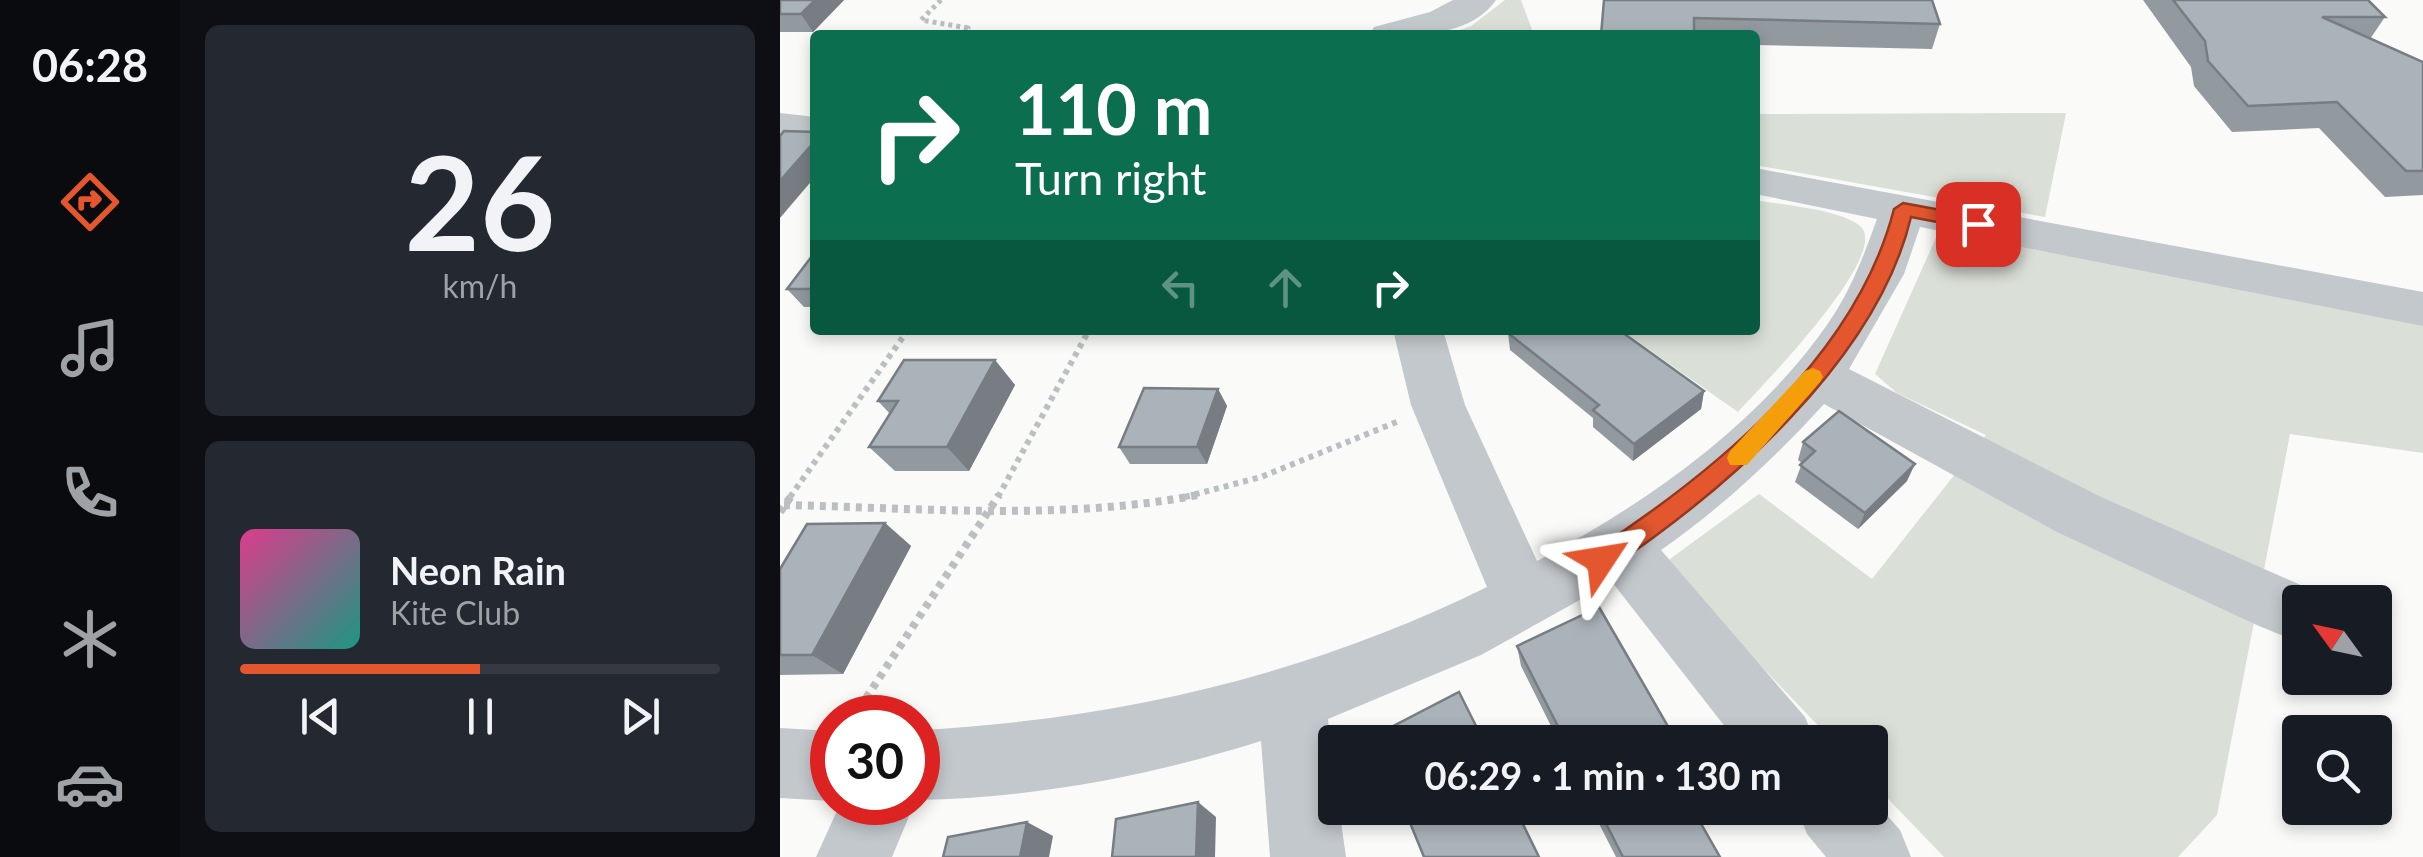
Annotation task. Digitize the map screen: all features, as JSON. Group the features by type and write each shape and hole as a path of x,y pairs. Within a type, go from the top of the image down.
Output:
{"street":[{"path":"1374,0 1378,30"},
{"path":"1406,30 1443,20 1479,0"},
{"path":"780,125 810,128"},
{"path":"1760,182 2423,309"},
{"path":"940,763 1138,740 1290,697 1416,653 1621,548 1740,457 1814,375 1873,292 1894,245 1903,209"},
{"path":"1420,335 1438,405 1524,600"},
{"path":"1814,375 2078,514 2280,606"},
{"path":"1621,548 1766,725"},
{"path":"1290,697 1308,857"},
{"path":"780,762 810,764"},
{"path":"854,857 869,825"},
{"path":"1847,825 1873,857"}],"path":[{"path":"942,0 921,20 966,30"},
{"path":"782,509 904,335"},
{"path":"868,695 992,508 1086,335"},
{"path":"782,509 1056,509 1177,499 1279,470 1438,405"}],"shaded area":[{"path":"1505,0 1521,0 1532,30 1460,30"},
{"path":"2066,113 2045,217 1760,166 1760,114"},
{"path":"1760,201 1810,208 1851,220 1860,226 1865,241 1858,263 1795,350 1738,412 1628,335 1760,335"},
{"path":"1939,231 2423,323 2423,453 2290,434 2217,815 2178,857 1944,857 1888,799 1888,725 1818,725 1663,564 1759,494 1872,579 1986,435 1897,393 1875,374"}],"building":[{"path":"780,0 815,0 801,14 780,14"},
{"path":"1604,0 1932,0 1940,24 1694,18 1694,30 1601,30"},
{"path":"2173,0 2368,0 2385,17 2322,17 2423,62 2423,171 2406,171 2337,102 2248,106 2208,61 2205,41"},
{"path":"784,131 810,132 810,147 780,181 780,136"},
{"path":"810,259 810,289 787,289"},
{"path":"1511,335 1626,335 1704,391 1634,444 1593,410 1599,405"},
{"path":"904,360 995,360 947,447 869,447 898,401 878,401"},
{"path":"1144,388 1218,389 1197,447 1119,447"},
{"path":"1839,411 1915,464 1865,513 1800,465 1815,451 1803,442"},
{"path":"885,523 812,655 780,655 780,569 807,524"},
{"path":"1599,607 1667,725 1557,725 1517,646"},
{"path":"1459,692 1476,725 1395,725"},
{"path":"1198,802 1196,857 1112,857 1116,819"},
{"path":"1027,822 1020,857 943,857 948,837"},
{"path":"1411,825 1523,825 1539,857 1424,857"},
{"path":"1607,825 1702,825 1720,857 1623,857"}],"slow traffic":[{"path":"1739,458 1813,377"}],"route":[{"path":"1601,560 1665,518 1740,457 1814,375 1873,292 1894,245 1903,209 1978,224"}]}
